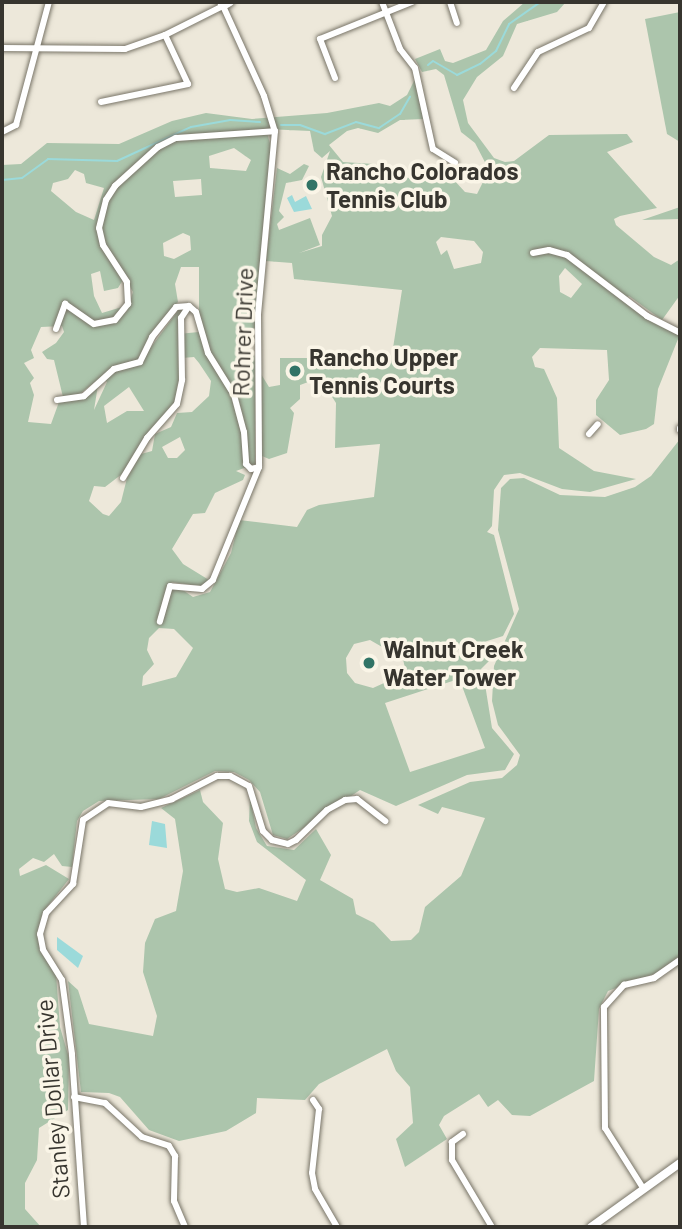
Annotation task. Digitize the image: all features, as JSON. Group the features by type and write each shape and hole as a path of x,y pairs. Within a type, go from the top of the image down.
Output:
{"street":[{"path":"2,132 16,125 49,2"},
{"path":"382,2 400,49 415,68 433,149 455,163"},
{"path":"335,78 320,39 412,2"},
{"path":"450,2 457,23"},
{"path":"514,88 538,51 589,28 604,2"},
{"path":"2,48 125,48 166,35 225,3"},
{"name":"Rohrer Drive","path":"160,622 170,586 202,589 213,580 259,467 258,314 275,131 264,96 225,3"},
{"path":"101,102 188,84 166,35"},
{"path":"56,329 65,304 94,324 116,320 128,304 127,282 103,244 99,228 106,200 115,186 158,147 176,138 275,131"},
{"path":"533,253 549,250 567,256 647,316 680,333"},
{"path":"57,400 84,396 114,369 140,362 152,337 176,307 189,306 196,312 208,353 234,395 244,432 246,464 251,469 259,467"},
{"path":"123,478 146,438 177,404 182,380 181,318 189,306"},
{"path":"589,434 598,424"},
{"name":"Stanley Dollar Drive","path":"84,1227 62,980 43,949 40,927 46,913 73,884 79,868 78,833 89,812 108,803 141,807 172,799 200,783 230,776 255,794 264,831 272,840 288,844 296,840 327,810 345,800 357,799 385,821"},
{"path":"643,1188 605,1128 604,1007 624,985 654,978 680,960"},
{"path":"74,1097 105,1103 142,1137 169,1146 175,1156 174,1202 185,1227"},
{"path":"313,1100 320,1109 312,1173 315,1189 337,1227"},
{"path":"463,1134 452,1142 452,1160 492,1227"},
{"path":"591,1227 680,1163"}],"green space":[{"path":"525,2 566,2 557,12 517,24 503,56 477,77 463,100 468,123 494,158 505,162 514,161 549,135 627,134 633,142 607,152 657,208 620,216 614,219 616,225 654,257 671,265 680,259 680,295 662,320 629,296 622,300 680,334 658,389 654,424 646,429 620,435 596,415 596,400 609,380 607,350 540,348 532,357 535,367 544,369 557,398 559,448 594,471 636,479 590,492 562,489 520,473 504,475 494,490 492,526 487,532 494,535 514,614 503,636 449,653 445,659 500,646 497,653 477,673 385,703 410,772 485,748 462,686 484,678 492,728 514,754 505,770 467,775 396,806 360,790 287,839 273,835 260,792 249,780 234,772 215,771 159,799 99,801 83,811 77,821 72,867 62,866 54,854 44,862 33,858 19,869 20,876 46,865 69,879 43,912 37,935 41,953 56,974 60,1027 69,1058 68,1110 39,1128 37,1160 25,1183 25,1209 41,1227 2,1227 2,165 21,164 47,143 119,144 172,121 206,113 252,119 327,113 379,103 390,106 407,95 415,79 423,119 400,120 378,133 358,128 347,131 329,145 343,162 389,165 413,181 453,179 465,192 477,194 489,170 475,143 461,132 444,75 436,69 422,72 415,59 440,49 445,61 453,63 486,50 503,21","holes":["266,129 310,131 314,151 322,158 330,151 321,177 332,216 322,235 322,246 299,253 320,245 310,218 279,230 277,224 284,217 279,211 286,183 302,180 309,166 304,164 290,174 277,168 266,261 292,263 294,279 402,290 391,361 309,348 309,358 280,358 280,385 269,387 261,374 262,456 269,459 287,453 294,413 290,408 300,399 300,385 311,381 329,392 336,403 335,448 380,444 374,497 319,505 307,510 297,527 239,520 231,553 210,592 193,597 171,582 201,586 209,580 183,564 172,549 193,514 205,513 215,493 243,480 245,475 236,471 255,464 255,358 246,344 247,333 256,327 271,147","234,148 251,160 246,171 210,168 209,156","75,170 84,174 86,183 104,188 94,220 76,212 51,191 53,183 68,179","201,179 202,195 175,197 173,181","183,233 190,236 191,250 174,259 164,256 163,243","100,237 133,292 127,311 116,321 122,307 102,313 94,296 91,274 100,271 104,291 118,288 124,278","441,237 474,241 483,252 481,263 454,269 447,250 441,255 436,242","181,267 199,267 199,332 178,334 184,306 143,358 163,318 178,302 175,284","565,268 582,284 571,298 560,292 559,276","62,326 64,332 56,343 42,352 47,359 54,360 63,397 77,396 101,377 107,382 94,410 98,385 86,397 59,402 51,424 28,422 34,395 30,383 34,378 24,363 34,358 31,350 41,327","194,357 211,381 209,396 192,412 177,413 171,427 155,434 152,451 141,454 127,478 121,502 109,516 89,501 94,486 105,487 122,474 175,402 182,358","129,387 144,411 127,411 107,423 104,406","180,437 185,450 177,458 168,458 162,447","159,628 174,629 193,648 176,677 142,686 143,676 154,664 147,650 149,638","370,640 403,659 406,673 373,688 355,683 347,673 346,658 354,644"]},
{"path":"680,12 680,142 667,134 645,19"},
{"path":"680,207 680,219 642,220"},
{"path":"680,439 680,956 656,973 608,991 599,1009 594,1081 530,1116 512,1115 498,1100 488,1107 479,1094 444,1116 439,1125 447,1139 405,1167 396,1139 413,1123 410,1087 396,1071 387,1049 319,1084 305,1100 257,1098 256,1113 226,1131 179,1141 149,1130 120,1097 109,1093 81,1092 68,981 78,990 89,1024 153,1036 157,1016 143,972 145,943 155,919 176,911 183,871 175,819 161,808 200,790 203,802 223,823 218,859 225,889 237,892 259,888 297,901 306,880 257,842 249,821 250,797 256,828 267,846 294,850 316,829 331,855 320,880 353,899 356,914 374,923 391,941 411,940 419,932 425,907 461,876 485,818 442,807 438,814 418,805 470,782 502,778 517,765 520,755 498,725 492,701 494,666 519,609 498,530 501,488 510,479 524,478 560,495 605,497 635,487 651,476"}],"water":[{"path":"292,195 295,202 306,196 312,209 294,212 287,198"},
{"path":"152,821 165,824 167,848 149,845"},
{"path":"57,937 83,956 78,968 57,950"}],"waterway":[{"path":"428,65 433,61 457,75 480,64 496,51 509,24 541,2"},
{"path":"281,125 300,125 325,134 356,122 379,128 400,114 410,97"},
{"path":"2,180 22,178 48,159 117,161 191,127 230,120 260,122"}],"place":[{"name":"Rancho Colorados Tennis Club","path":"312,185"},
{"name":"Rancho Upper Tennis Courts","path":"295,371"},
{"name":"Walnut Creek Water Tower","path":"369,663"}]}
